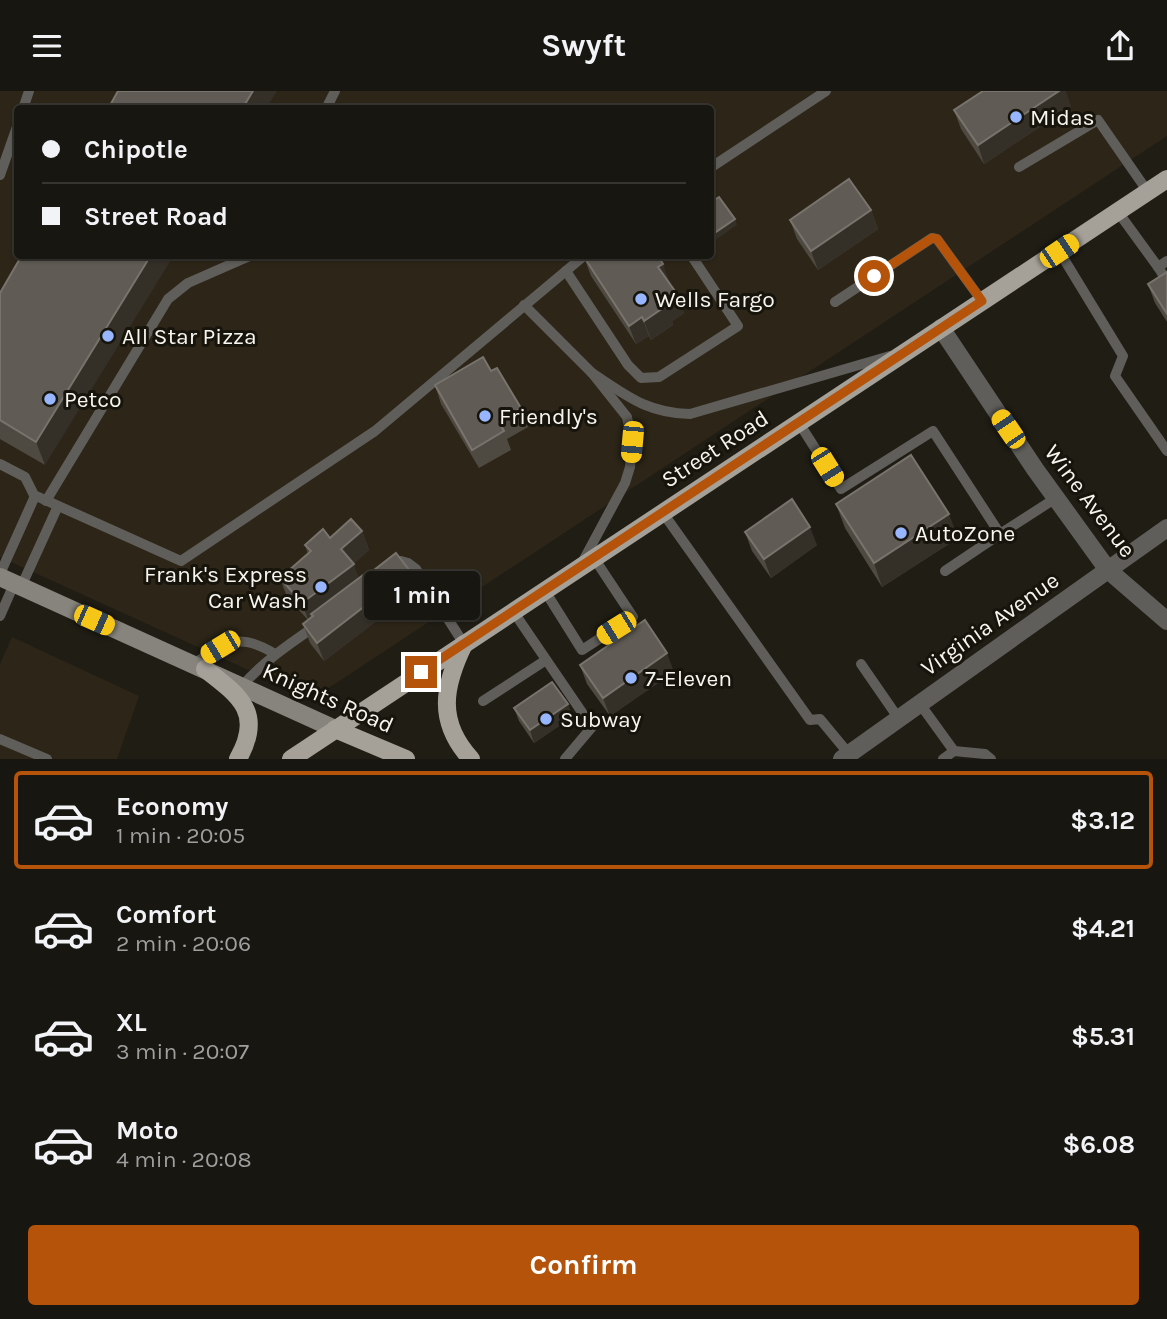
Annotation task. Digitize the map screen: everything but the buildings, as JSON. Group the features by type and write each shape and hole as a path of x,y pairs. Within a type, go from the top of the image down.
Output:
{"main road":[{"name":"Street Road","path":"291,759 1167,179"},
{"name":"Knights Road","path":"9,581 406,759"},
{"path":"464,644 456,659 447,694 446,713 452,733 471,759"},
{"path":"199,667 237,694 246,710 248,735 238,759"}],"street":[{"name":"Wine Avenue","path":"942,328 1056,498 1108,570 1167,621"},
{"name":"Virginia Avenue","path":"845,756 1167,528"}],"lane":[{"path":"714,165 826,91"},
{"path":"1019,167 1098,120 1148,192"},
{"path":"0,175 14,135"},
{"path":"1118,212 1162,264 1167,281"},
{"path":"835,302 932,238 937,239 982,301"},
{"path":"1059,251 1123,356 1115,376 1167,451"},
{"path":"46,501 168,299 188,283 243,259"},
{"path":"0,464 25,477 35,496 181,561 375,431 580,259"},
{"path":"566,271 628,365 641,378 659,377 738,326 694,259"},
{"path":"524,305 592,373 626,417 632,442 630,467 625,483 587,563 633,617 582,650 545,591"},
{"path":"592,373 639,404 668,413 690,414 907,351"},
{"path":"799,423 841,489 933,431 1000,534"},
{"path":"0,616 35,496"},
{"path":"945,571 1056,498"},
{"path":"9,581 58,506"},
{"path":"663,513 810,720 820,719 845,756"},
{"path":"380,577 401,561 416,569 464,644"},
{"path":"513,611 592,727 565,759"},
{"path":"242,686 258,667 327,618"},
{"path":"199,667 220,647 245,639 260,644 275,654"},
{"path":"484,701 546,660"},
{"path":"861,664 899,719"},
{"path":"920,704 954,751"},
{"path":"0,739 47,759"},
{"path":"943,759 954,751 985,754 991,759"}],"shaded area":[{"path":"0,91 1167,91 1167,136 312,699 0,557"},
{"path":"12,637 139,696 117,759 0,759 0,664"}],"place":[{"name":"Midas","path":"1016,117"},
{"name":"Wells Fargo","path":"641,299"},
{"name":"All Star Pizza","path":"108,336"},
{"name":"Petco","path":"50,399"},
{"name":"Friendly's","path":"485,416"},
{"name":"AutoZone","path":"901,533"},
{"name":"Frank's Express Car Wash","path":"321,587"},
{"name":"7-Eleven","path":"631,678"},
{"name":"Subway","path":"546,719"}],"route":[{"path":"421,672 982,301 937,239 932,238 874,276"}]}
